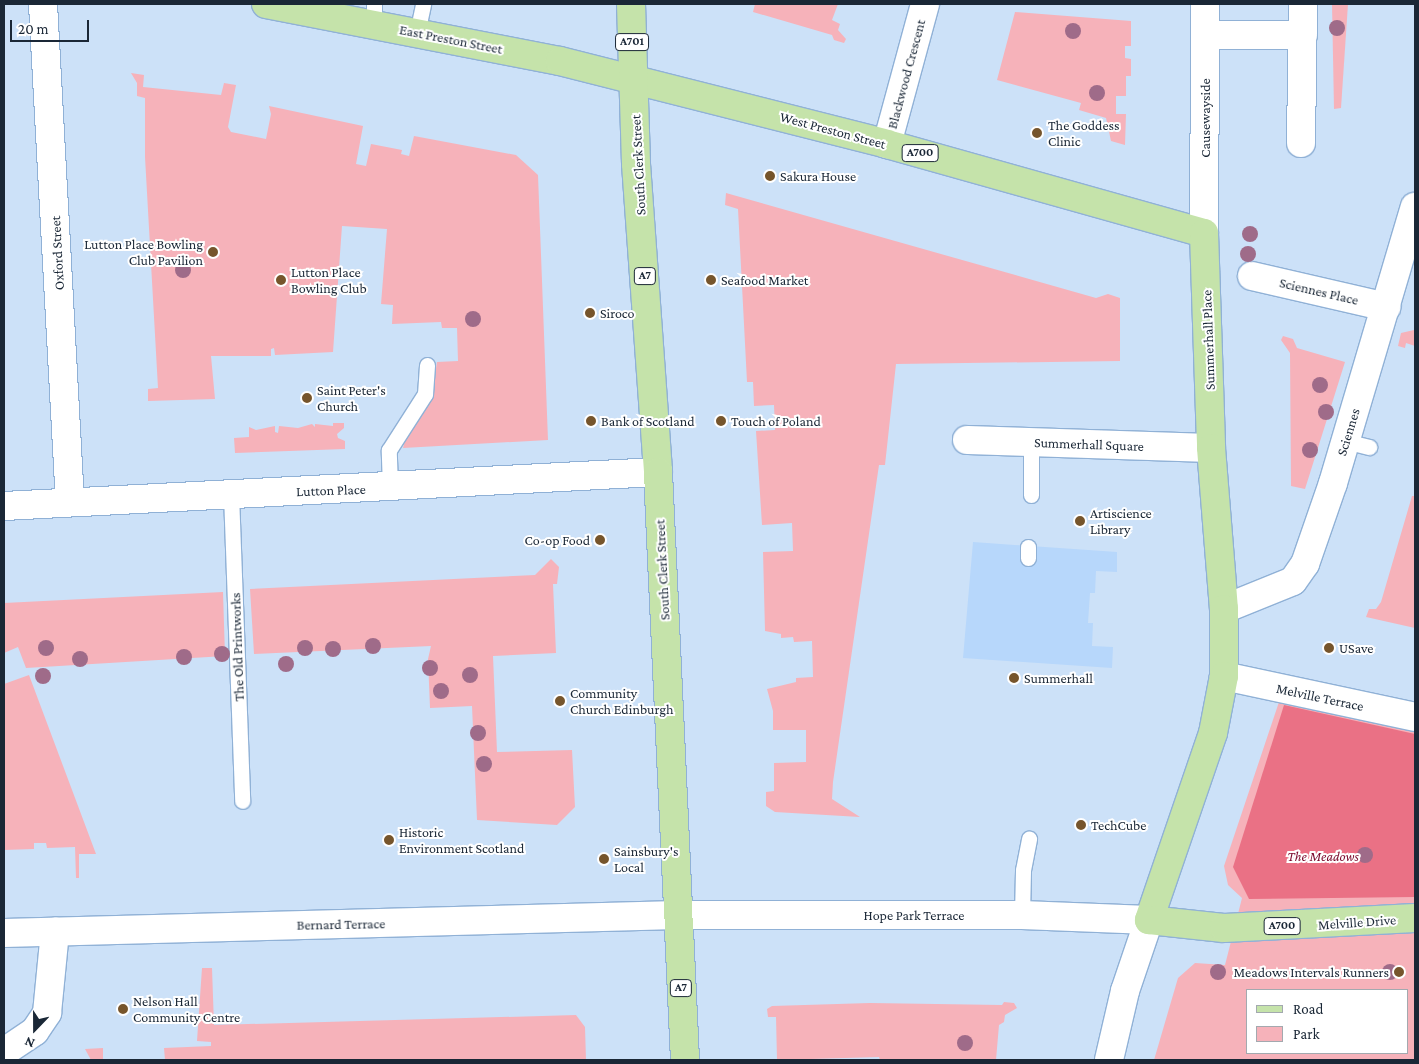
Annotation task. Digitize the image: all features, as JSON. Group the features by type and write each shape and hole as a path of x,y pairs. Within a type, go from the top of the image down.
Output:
{"main road":[{"name":"East Preston Street","path":"266,4 374,14 417,33 541,56 634,80"},
{"name":"A701","path":"631,4 634,80"},
{"name":"West Preston Street","path":"634,80 887,144 1204,233"},
{"name":"South Clerk Street","path":"634,80 658,472 685,1060"},
{"name":"Summerhall Place","path":"1204,233 1211,448"},
{"path":"1149,920 1213,733 1224,676 1224,609 1211,448"},
{"name":"Melville Drive","path":"1149,920 1224,928 1415,918"}],"street":[{"name":"Oxford Street","path":"43,4 70,502"},
{"name":"Blackwood Crescent","path":"887,144 925,4"},
{"name":"Causewayside","path":"1204,233 1205,4"},
{"path":"1301,143 1303,4"},
{"path":"1205,35 1302,35"},
{"name":"Sciennes","path":"1224,609 1276,590 1299,574 1357,444 1386,306 1415,208"},
{"name":"Sciennes Place","path":"1252,276 1386,306"},
{"name":"Summerhall Square","path":"967,440 1211,448"},
{"name":"Lutton Place","path":"4,506 658,472"},
{"name":"Melville Terrace","path":"1224,676 1415,717"},
{"name":"Hope Park Terrace","path":"678,915 1022,915 1149,920"},
{"name":"Bernard Terrace","path":"4,933 678,915"},
{"path":"1109,1060 1125,991 1149,920"},
{"path":"4,1052 35,1031 47,1013 55,931"}],"lane":[{"path":"417,33 423,4"},
{"path":"390,487 389,450 425,394 427,365"},
{"path":"1031,442 1031,495"},
{"name":"The Old Printworks","path":"231,494 242,801"},
{"path":"1022,915 1023,870 1030,839"}],"shaded area":[{"path":"973,542 1117,552 1117,572 1096,571 1095,593 1090,593 1088,623 1093,623 1092,646 1113,647 1112,668 963,658"}],"green space":[{"path":"755,4 838,4 832,20 840,24 838,30 846,39 844,43 834,40 832,35 753,12"},
{"path":"1332,4 1348,4 1341,108 1334,109"},
{"path":"1015,12 1131,21 1131,46 1125,46 1125,58 1131,59 1131,76 1126,76 1126,96 1116,96 1116,114 1126,114 1125,145 1111,141 1106,118 1079,110 1081,103 997,80"},
{"path":"131,73 144,75 143,87 221,95 224,83 236,85 228,127 231,132 266,139 271,114 269,106 363,126 356,164 366,166 371,144 402,150 401,154 409,156 414,136 516,155 538,175 548,440 403,448 406,437 432,394 437,362 458,361 457,328 442,328 441,322 392,324 393,305 381,304 387,229 342,226 333,352 275,355 274,348 271,349 271,356 211,356 215,399 148,401 148,389 158,388 145,157 145,98 137,96 137,83"},
{"path":"726,193 1096,298 1108,294 1120,298 1120,361 896,364 885,465 879,465 833,782 832,799 860,817 775,812 766,806 766,792 774,791 774,763 806,762 806,730 773,730 773,711 767,689 796,682 796,678 813,677 812,641 794,642 793,637 781,638 781,634 765,631 763,552 793,551 792,523 762,525 756,431 775,430 774,405 754,406 753,382 747,382 738,209 725,205"},
{"path":"1415,326 1415,346 1406,343 1405,348 1398,346 1401,333 1414,330"},
{"path":"1283,336 1293,339 1297,348 1345,362 1305,489 1291,486 1290,353 1281,340"},
{"path":"333,423 344,423 344,428 337,434 338,438 345,441 345,449 235,453 234,438 249,437 249,427 256,430 275,426 275,432 278,433 279,426 298,428 312,424 315,427 315,424 333,426"},
{"path":"1412,496 1415,496 1415,628 1366,617 1369,609 1376,609 1381,602"},
{"path":"551,559 559,567 557,584 553,584 556,653 493,656 497,752 572,750 575,807 557,825 477,820 472,706 430,708 428,659 431,646 254,654 250,589 535,575"},
{"path":"223,592 225,656 26,668 18,647 4,653 4,603"},
{"path":"29,675 96,854 79,854 79,878 76,878 75,847 47,848 46,843 34,843 34,849 4,850 4,684"},
{"name":"The Meadows","path":"1280,699 1415,726 1415,1060 1154,1060 1178,978 1195,963 1225,965 1242,898 1228,885 1224,866"},
{"path":"1284,705 1415,734 1415,897 1249,899 1233,867"},
{"path":"202,968 212,968 214,1025 576,1015 585,1027 586,1060 165,1060 164,1048 211,1046 211,1042 197,1041"},
{"path":"1004,1002 1014,1003 1017,1008 1005,1015 1004,1022 999,1025 996,1060 880,1060 879,1057 777,1060 776,1017 768,1017 767,1009 772,1006 870,1003 1002,1005"},
{"path":"103,1048 103,1060 91,1060 85,1049"}],"place":[{"name":"The Goddess Clinic","path":"1037,133"},
{"name":"Sakura House","path":"770,176"},
{"name":"Lutton Place Bowling Club Pavilion","path":"213,252"},
{"name":"Lutton Place Bowling Club","path":"281,280"},
{"name":"Seafood Market","path":"711,280"},
{"name":"Siroco","path":"590,313"},
{"name":"Saint Peter's Church","path":"307,398"},
{"name":"Bank of Scotland","path":"591,421"},
{"name":"Touch of Poland","path":"721,421"},
{"name":"Artiscience Library","path":"1080,521"},
{"name":"Co-op Food","path":"600,540"},
{"name":"USave","path":"1329,648"},
{"name":"Summerhall","path":"1014,678"},
{"name":"Community Church Edinburgh","path":"560,701"},
{"name":"TechCube","path":"1081,825"},
{"name":"Historic Environment Scotland","path":"389,840"},
{"name":"Sainsbury's Local","path":"604,859"},
{"name":"Meadows Intervals Runners","path":"1399,972"},
{"name":"Nelson Hall Community Centre","path":"123,1009"}]}
